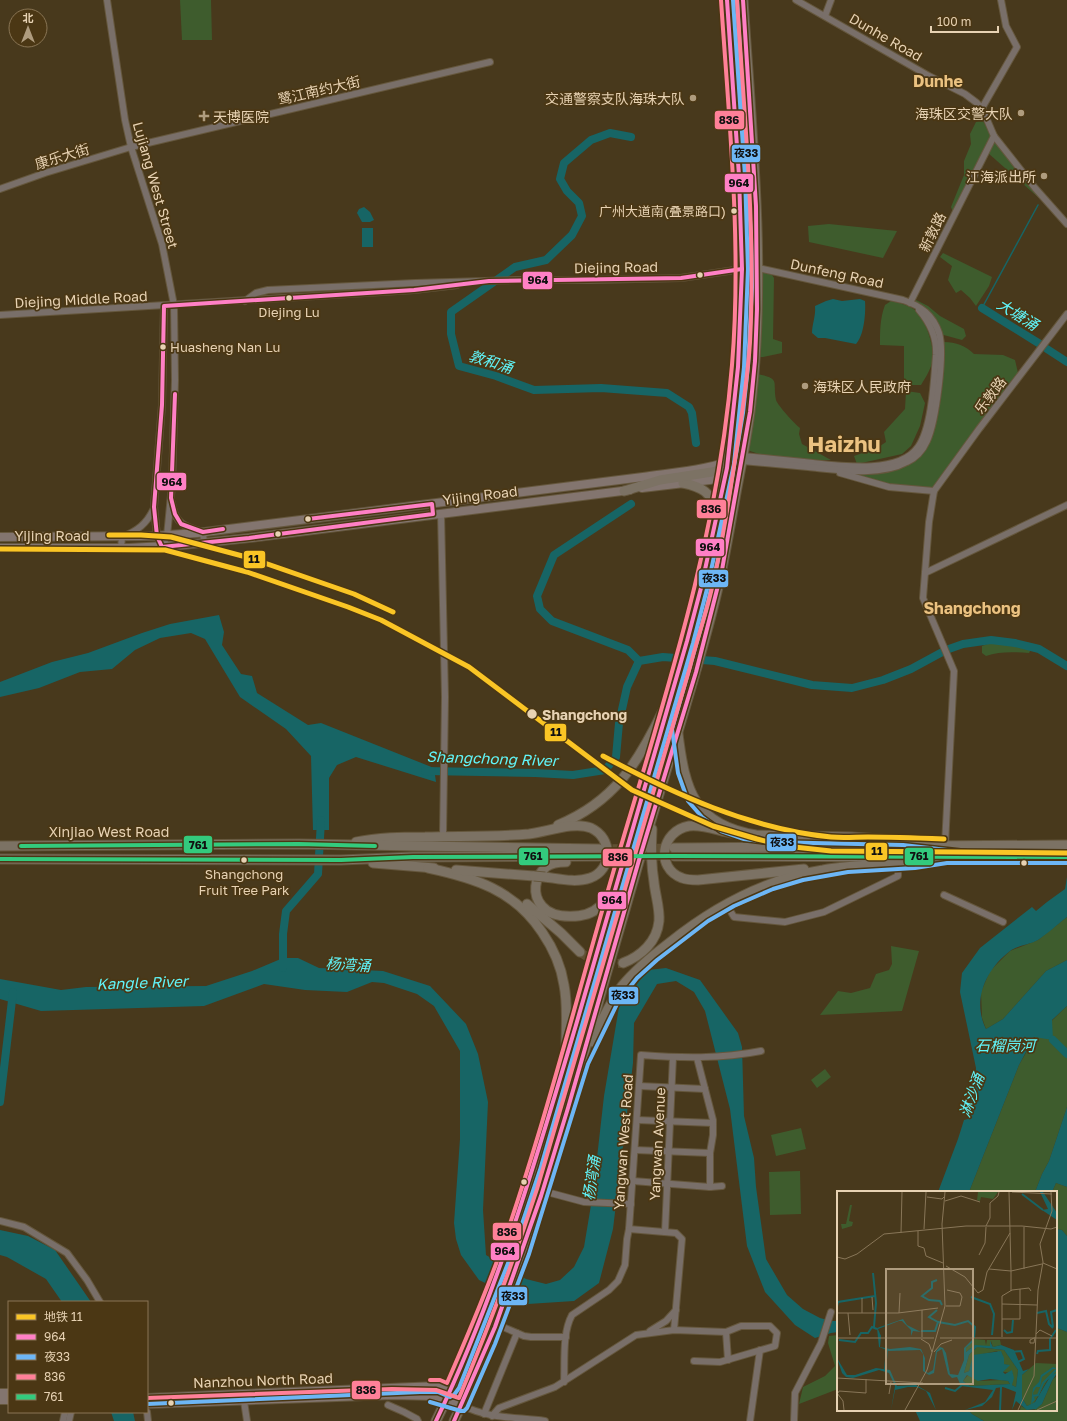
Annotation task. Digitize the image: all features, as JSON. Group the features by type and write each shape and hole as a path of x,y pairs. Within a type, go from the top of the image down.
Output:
{"highway":[{"path":"436,1421 492,1290 534,1168 679,667 701,588 717,513 729,468 740,331 742,269 739,176 727,0"},
{"path":"454,1421 507,1297 543,1191 696,669 720,578 750,414 756,342 758,268 756,193 742,0"},
{"path":"734,412 737,417 740,418 745,418 750,414"},
{"path":"731,438 734,449 741,458"},
{"path":"624,491 652,482 681,480 729,468 741,458"},
{"path":"729,468 738,479"},
{"path":"681,480 706,492 714,504 717,513"},
{"path":"522,835 549,828 574,818 586,811 611,791 622,780 642,753 672,691"},
{"path":"678,730 685,777 693,798 706,813 724,826 745,833 762,836"},
{"path":"623,963 634,958 650,944 656,933 659,921 651,859 653,813"},
{"path":"338,846 365,840 522,835 578,826 593,829 604,838 608,851 605,865 597,875 583,880 341,860"},
{"path":"947,857 898,864 857,865 788,870 698,880 682,878 669,868 666,859 666,845 674,833 686,827 698,826 733,834 762,836 861,837 959,846"},
{"name":"Xinjiao West Road","path":"0,846 299,844 338,846"},
{"path":"1067,845 959,846 674,855 1067,857"},
{"path":"338,846 599,856"},
{"path":"599,856 556,863 546,867 541,872 536,884 536,896 542,906 551,912 560,915 575,916 589,914 600,907 620,872"},
{"path":"341,860 413,857 599,856"},
{"name":"Xinjiao West Road","path":"0,859 341,860"},
{"path":"582,1062 613,999 633,974 653,955 682,932 705,916 755,890 787,878 822,870 857,865"},
{"path":"428,868 477,876 505,887 518,896 561,933 580,952"},
{"path":"428,868 476,880 494,888 512,899 535,921 552,947 563,975 566,998 566,1058"}],"main road":[{"name":"Yijing Road","path":"0,537 166,536 432,504 715,467 729,468"},
{"name":"Yijing Road","path":"0,548 162,547 204,543 670,485 681,480"},
{"name":"Nanzhou North Road","path":"148,1398 420,1386 439,1386 450,1391"},
{"path":"450,1391 462,1405"},
{"name":"Nanzhou North Road","path":"148,1404 392,1395 435,1396 462,1405"}],"street":[{"name":"Lujiang West Street","path":"107,0 125,120 131,147 162,244 174,305 175,394 171,498"},
{"name":"Dunhe Road","path":"796,0 929,76 965,94 982,108 994,136 1035,188 1067,224"},
{"path":"825,16 831,0"},
{"path":"982,108 1017,47 1006,26 1001,0"},
{"name":"鹭江南约大街","path":"131,147 490,62"},
{"name":"新敦路","path":"910,302 994,136"},
{"name":"康乐大街","path":"0,189 45,173 131,147"},
{"name":"Dunfeng Road","path":"741,458 827,469 863,471 880,470 906,463 918,454 927,440 935,410 942,346 935,324 918,305 758,268"},
{"name":"Diejing Road","path":"164,306 421,290 489,281 681,278 742,269"},
{"path":"741,458 870,466 897,462 914,452 922,439 928,422 937,347 929,324 924,316 910,302"},
{"path":"162,547 157,536 154,507 162,405 164,306"},
{"name":"Diejing Middle Road","path":"0,315 164,306"},
{"name":"乐敦路","path":"934,491 982,425 1067,314"},
{"path":"827,469 889,487 934,491 929,522 923,598 954,671 945,845"},
{"path":"171,498 174,514 181,524 203,532 204,543"},
{"path":"162,547 166,536 171,498"},
{"path":"432,504 433,514"},
{"path":"925,573 1067,505"},
{"path":"121,548 122,537 137,530 143,525 151,515 154,507"},
{"path":"441,513 445,697 443,837"},
{"path":"726,904 734,917 784,922 824,912 898,876 898,864"},
{"path":"944,895 1003,922"},
{"path":"673,1057 715,1058 761,1051"},
{"name":"Yangwan West Road","path":"564,1382 567,1326 572,1315 609,1290 618,1281 624,1265 633,1181 641,1055 673,1057"},
{"name":"Yangwan Avenue","path":"665,1232 673,1057"},
{"path":"697,1058 713,1123 710,1153 710,1186"},
{"path":"639,1086 705,1089"},
{"path":"637,1120 713,1123"},
{"path":"635,1150 710,1153"},
{"path":"633,1181 722,1186"},
{"path":"543,1191 584,1202 631,1204"},
{"path":"0,1222 24,1227 67,1254 87,1280 99,1301"},
{"path":"629,1229 676,1233 682,1239 674,1330"},
{"path":"645,1334 666,1321 676,1310"},
{"path":"794,1421 795,1393 821,1343 831,1312"},
{"path":"496,1324 531,1337 566,1336"},
{"path":"492,1416 499,1408 555,1387 564,1382 636,1335 674,1330 726,1332 741,1326 770,1326 776,1333 775,1346 720,1362 694,1361"},
{"path":"726,1332 728,1360"},
{"path":"484,1414 518,1333"},
{"path":"750,1421 760,1350"},
{"path":"244,1401 247,1421"},
{"path":"388,1405 404,1412 418,1421"},
{"path":"462,1405 492,1416 545,1421"}],"green space":[{"path":"180,0 211,0 212,40 182,40"},
{"path":"982,119 991,136 953,212 951,207 964,175 964,161 971,144 970,134 976,122"},
{"path":"996,141 1035,189 1040,199 988,153 993,142"},
{"path":"829,224 897,231 883,258 809,242 808,226"},
{"path":"943,253 992,277 989,286 976,306 961,290 956,293 948,280 952,266 940,257"},
{"path":"760,271 772,275 774,278 773,339 782,342 782,353 757,357"},
{"path":"916,300 928,306 940,316 964,329 966,336 962,340 940,334 915,303"},
{"path":"891,301 907,305 915,310 919,314 928,331 932,344 933,360 921,385 904,385 904,346 880,345 882,315 885,305"},
{"path":"944,342 960,345 974,354 1003,355 1015,360 1018,373 933,487 912,489 888,485 844,472 910,463 920,458 934,432 938,417 944,368"},
{"path":"757,374 773,380 777,403 800,428 799,434 802,444 831,460 777,457 748,450"},
{"path":"906,391 920,393 925,403 920,426 911,446 902,454 857,464 854,456 877,448 886,442 884,432 905,409"},
{"path":"990,643 1031,649 1029,653 1013,652 991,654 986,656 982,653 982,646"},
{"path":"1067,917 1067,960 1046,971 1003,1019 986,1029 982,1018 981,992 990,971 1010,951 1038,940"},
{"path":"891,946 919,951 902,1011 820,1015 838,991 851,993 870,988 876,974 889,970 892,964"},
{"path":"1067,1006 1067,1107 1049,1161 1035,1191 969,1191 1019,1065 1035,1037"},
{"path":"825,1069 831,1077 817,1088 811,1080"},
{"path":"801,1128 806,1149 776,1156 771,1135"},
{"path":"800,1171 801,1214 770,1215 769,1172"},
{"path":"1056,1183 1067,1187 1067,1236 1062,1230 1057,1229 1057,1191 1052,1191"},
{"path":"1057,1328 1067,1332 1067,1421 984,1421 969,1411 1057,1411"},
{"path":"837,1335 837,1389 799,1404 803,1387 825,1376 835,1366 828,1343 829,1336"}],"water":[{"path":"364,207 370,212 374,220 370,222 362,222 357,213 359,209"},
{"path":"362,228 373,228 373,247 362,247"},
{"path":"833,299 842,301 860,299 865,301 863,330 856,344 818,338 812,333 815,306"},
{"path":"219,615 224,632 222,645 241,674 252,676 257,693 308,725 321,723 434,768 436,782 356,757 337,765 329,778 329,830 313,830 311,756 286,729 240,697 205,639 191,633 160,638 135,650 112,669 80,672 39,688 0,697 0,682 52,662 88,653 170,624"},
{"name":"石榴岗河","path":"1067,877 1067,917 1038,940 1013,949 1001,959 994,967 983,987 980,1008 986,1029 1003,1019 1046,971 1067,960 1067,1006 1052,1020 1053,1040 1034,1037 1019,1065 969,1191 938,1191 964,1120 968,1119 975,1079 976,1068 960,992 962,973 980,948 1032,907 1036,911 1065,889"},
{"path":"283,958 298,958 319,968 383,971 430,986 466,1024 478,1054 488,1102 483,1210 486,1255 526,1279 546,1284 560,1280 574,1267 584,1247 593,1193 604,1096 619,1007 648,970 666,968 700,980 738,1033 742,1047 744,1116 754,1158 756,1187 766,1259 787,1295 803,1309 820,1318 837,1321 837,1332 815,1338 795,1325 765,1292 747,1246 730,1109 705,1011 694,992 676,981 657,984 634,1023 633,1063 613,1229 599,1283 574,1301 528,1304 479,1280 461,1255 456,1239 454,1223 460,1139 460,1051 434,1006 417,994 384,983 372,982 347,992 305,990 264,984 204,1006 41,1011 0,999 0,979 61,990 86,987 206,986 252,971"},
{"path":"1067,1107 1067,1187 1056,1183 1052,1191 1035,1191 1049,1161"},
{"path":"1057,1229 1062,1230 1067,1236 1067,1332 1057,1328"},
{"path":"0,1230 28,1236 55,1250 90,1301 61,1301 46,1279 7,1257 0,1255"},
{"path":"915,1411 969,1411 984,1421 920,1421"},
{"path":"111,1413 133,1413 135,1421 114,1421"}],"waterway":[{"name":"敦和涌","path":"631,137 610,133 591,140 564,163 560,179 567,191 579,203 582,216 572,235 546,260 515,267 451,312 451,334 459,366 496,376 534,390 601,388 667,393 689,407 692,413 696,443"},
{"path":"982,308 1038,205"},
{"name":"大塘涌","path":"982,308 1040,344"},
{"name":"大塘涌","path":"1047,349 1067,362"},
{"path":"631,504 554,555 537,596 540,609 552,621 628,650 639,661"},
{"name":"Shangchong River","path":"425,771 573,775 605,770 616,757 619,723 627,687 639,661 663,657 715,661 812,685 852,688 883,680 911,669 946,650 963,644 991,640 1015,643 1039,649 1067,666"},
{"path":"283,968 283,934 286,911 318,874 321,820"},
{"path":"0,1102 13,992"},
{"path":"1053,1040 1067,1054"}],"tunnel":[{"path":"599,849 672,848"},
{"path":"600,856 671,856"},
{"path":"580,952 600,962 611,964 623,963"}],"metro line":[{"name":"11","path":"109,535 171,537 250,558 354,594 393,612"},
{"name":"11","path":"0,549 165,550 247,572 348,607 381,620 469,667 632,790 713,826 757,839 785,846 831,851 1067,853"},
{"name":"11","path":"603,756 657,784 713,808 771,826 801,833 831,837 944,839"}],"transit line":[{"name":"836","path":"430,1380 440,1380 447,1383 496,1264 513,1216 558,1069 650,748 686,622 701,559 725,430 735,320 735,229 731,137 721,0"},
{"name":"964","path":"436,1421 458,1373 497,1275 546,1126 687,641 701,588 727,468 738,367 742,269 739,176 727,0"},
{"name":"夜33","path":"148,1404 420,1392 438,1392 450,1397 454,1395 459,1388 514,1248 540,1170 693,643 707,589 734,464 744,367 748,269 745,176 733,0"},
{"name":"夜33","path":"737,0 751,237 752,287 748,366 743,413 718,560 706,610 672,729 678,773 688,801 702,817 721,831 744,839 768,842 903,845 965,852"},
{"name":"836","path":"148,1398 392,1389 436,1390 459,1398 500,1294 537,1189 690,667 714,581 720,552 745,394 750,342 750,214 737,0"},
{"name":"964","path":"454,1421 495,1327 541,1196 568,1108 639,860 696,672 722,570 750,412 755,361 757,309 756,206 743,0"},
{"name":"964","path":"308,519 432,504 433,514 249,538 162,547 157,536 154,507 162,405 164,306 414,290 489,281 681,278 742,269"},
{"name":"964","path":"175,394 171,498 175,514 181,524 203,532 223,529"},
{"name":"761","path":"21,846 299,844 375,846"},
{"name":"761","path":"0,859 341,860 413,857 674,856 1067,857"},
{"name":"夜33","path":"430,1402 461,1411 464,1411 467,1408 495,1344 529,1254 588,1064 618,1002 637,978 657,960 708,921 734,906 773,889 803,880 848,872 915,868 947,863 1067,863"}],"place":[{"name":"交通警察支队海珠大队","path":"693,98"},
{"name":"海珠区交警大队","path":"1021,113"},
{"name":"天博医院","path":"204,116"},
{"name":"江海派出所","path":"1044,176"},
{"name":"广州大道南(叠景路口)","path":"734,211"},
{"name":"Diejing Lu","path":"289,298"},
{"name":"Huasheng Nan Lu","path":"163,347"},
{"name":"海珠区人民政府","path":"805,386"},
{"name":"Shangchong","path":"532,714"},
{"name":"Shangchong Fruit Tree Park","path":"244,860"}],"district":[{"name":"Dunhe","path":"938,81"},
{"name":"Haizhu","path":"844,443"},
{"name":"Shangchong","path":"972,608"}],"water label":[{"name":"杨湾涌","path":"348,964"},
{"name":"Kangle River","path":"142,982"},
{"name":"淋沙涌","path":"971,1095"},
{"name":"杨湾涌","path":"591,1178"}]}
